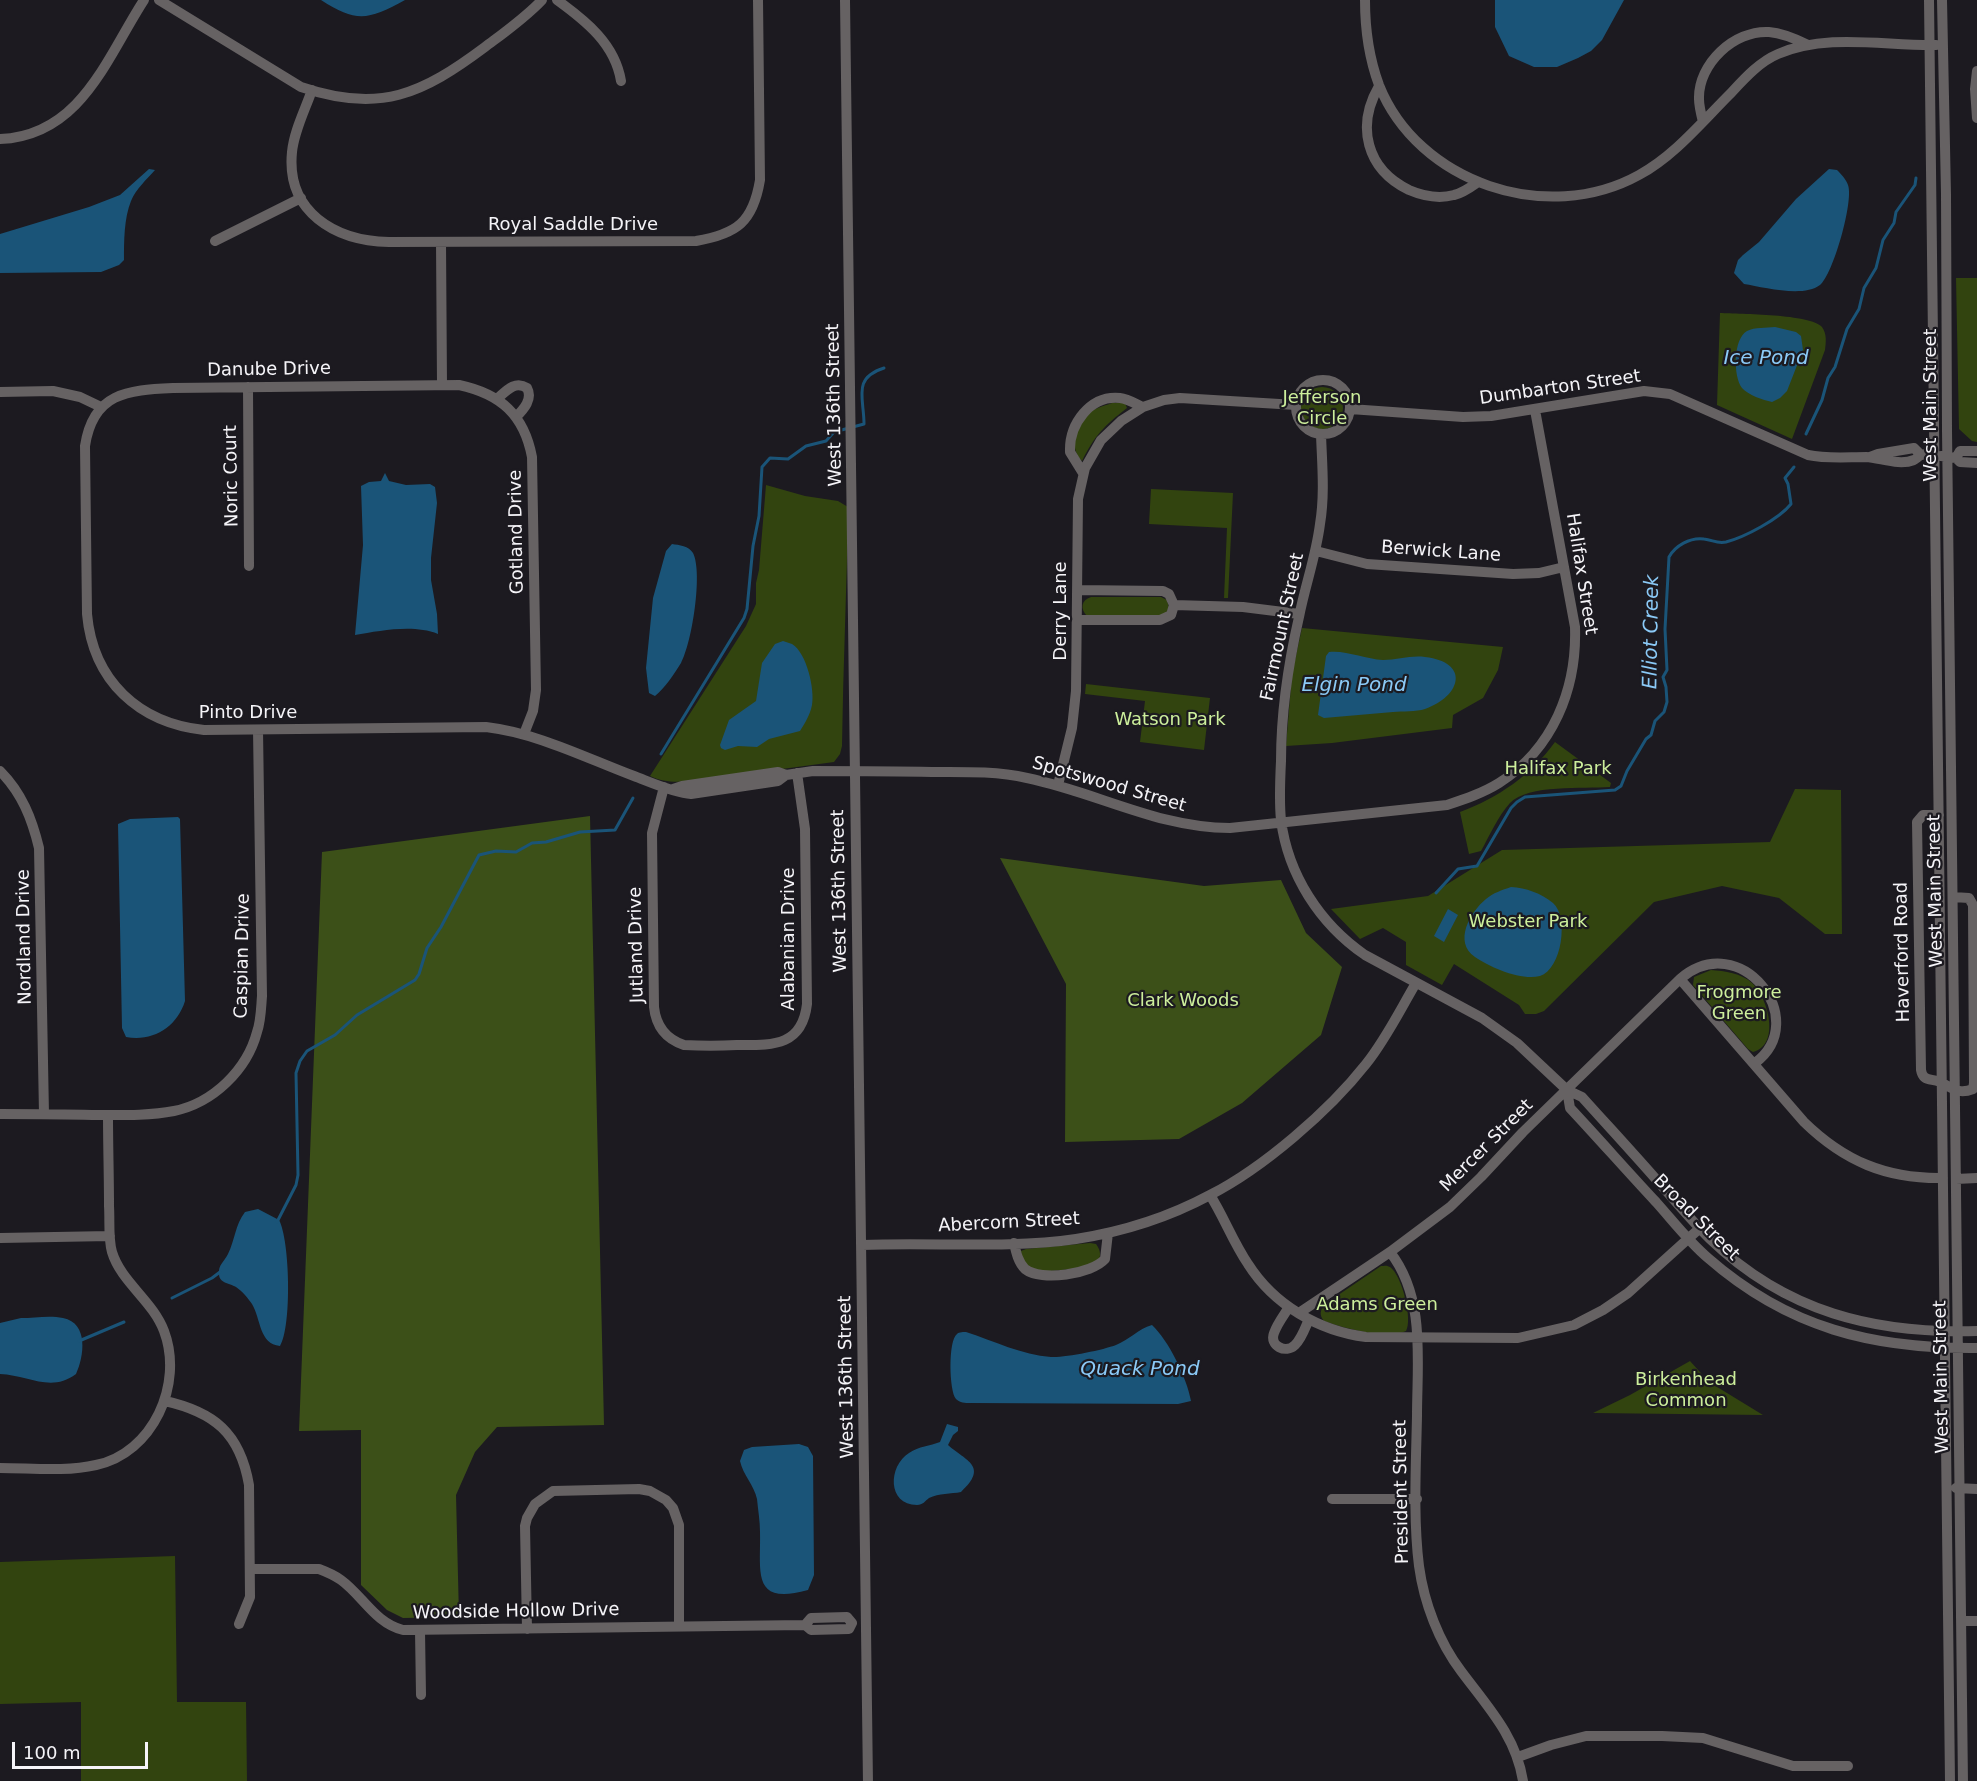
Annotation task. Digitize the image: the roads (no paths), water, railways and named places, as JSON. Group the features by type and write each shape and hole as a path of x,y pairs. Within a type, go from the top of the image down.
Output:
{"street":[{"path":"0,140 19,137 56,122 80,101 115,51 144,0"},
{"path":"159,0 302,87 342,98 375,99 394,97 425,87 456,69 516,24 542,0"},
{"path":"557,0 599,36 615,56 621,81"},
{"name":"Royal Saddle Drive","path":"312,90 292,150 294,182 301,198 322,223 347,237 375,242 696,241 717,237 733,231 742,223 752,210 757,198 760,180 758,0"},
{"name":"West 136th Street","path":"845,0 868,1781"},
{"path":"1365,0 1367,34 1380,86 1396,115 1419,142 1449,166 1478,182 1515,194 1538,198 1588,194 1637,176 1659,162 1759,66 1776,55 1808,45 1832,42 1942,45"},
{"name":"West Main Street","path":"1929,0 1944,457 1953,897 1949,1087 1943,1178 1950,1781"},
{"name":"West Main Street","path":"1942,0 1946,194 1939,815 1949,1087 1956,1179 1964,1781"},
{"path":"1703,122 1699,99 1700,89 1708,67 1724,48 1745,36 1766,32 1777,33 1808,45"},
{"path":"1977,71 1975,88 1977,118"},
{"path":"1380,86 1368,109 1368,136 1375,159 1391,179 1415,192 1441,197 1464,192 1478,182"},
{"path":"216,241 301,198"},
{"path":"441,242 442,385"},
{"path":"1319,380 1326,380 1341,387 1347,396 1350,409 1343,425 1337,430 1321,434 1304,425 1299,419 1296,405 1302,391 1308,385 1319,380"},
{"name":"Danube Drive","path":"101,407 120,396 139,389 442,385"},
{"name":"Gotland Drive","path":"442,385 459,385 481,390 497,399 516,417 526,434 532,458 536,690 533,711 524,734"},
{"path":"497,399 517,385 527,388 529,399 516,417"},
{"name":"Noric Court","path":"248,387 249,566"},
{"path":"0,392 53,391 80,397 101,407"},
{"name":"Dumbarton Street","path":"1350,409 1491,417 1631,393 1657,392 1684,400 1802,453 1830,458 1869,457 1914,448 1921,454 1944,457"},
{"path":"1083,473 1070,452 1073,429 1081,416 1092,406 1106,399 1125,399 1143,407 1164,400 1180,398 1296,405"},
{"name":"Pinto Drive","path":"101,407 87,433 85,463 87,615 90,637 112,681 125,696 159,720 174,726 204,730 486,727 524,734 681,793 691,794 778,781 792,774 813,771 854,771"},
{"name":"Derry Lane","path":"1058,785 1075,708 1078,620 1077,511 1083,473 1101,440 1121,421 1143,407"},
{"name":"Halifax Street","path":"1281,823 1447,805 1499,783 1529,758 1544,741 1556,722 1571,681 1575,627 1535,410"},
{"name":"Fairmount Street","path":"1321,434 1323,498 1316,551 1299,614 1283,702 1281,823 1294,868 1309,900 1321,915 1350,945 1416,983"},
{"path":"1944,457 1960,451 1977,451"},
{"path":"1944,457 1960,462 1977,463"},
{"name":"Berwick Lane","path":"1316,551 1366,564 1513,574 1539,573 1564,567"},
{"path":"1077,590 1163,591 1169,594 1174,605 1171,615 1160,620 1078,620"},
{"path":"1174,605 1243,607 1299,614"},
{"name":"Caspian Drive","path":"0,1114 108,1115 178,1110 195,1103 223,1086 244,1063 258,1031 262,996 258,730"},
{"name":"Nordland Drive","path":"0,771 15,789 26,808 39,848 44,1114"},
{"name":"Spotswood Street","path":"854,771 976,772 1025,777 1100,798 1142,814 1195,827 1230,828 1281,823"},
{"name":"Alabanian Drive","path":"730,1046 777,1044 796,1033 804,1021 807,1004 805,828 792,774"},
{"name":"Jutland Drive","path":"669,788 652,833 655,1015 660,1029 677,1043 692,1046 730,1046"},
{"name":"Haverford Road","path":"1939,815 1923,815 1917,822 1920,1070 1925,1078 1949,1087"},
{"path":"1949,1087 1971,1090 1974,1083 1972,901 1965,897 1953,897"},
{"name":"Mercer Street","path":"1299,1313 1390,1252 1450,1207 1481,1178 1518,1137 1692,969 1718,963 1740,968 1759,980 1772,998 1775,1021 1772,1043 1767,1053 1755,1063"},
{"path":"1680,979 1804,1122 1822,1139 1858,1161 1902,1176 1943,1178"},
{"name":"Abercorn Street","path":"862,1245 1014,1243 1075,1239 1108,1233 1152,1220 1210,1195 1273,1153 1336,1098 1382,1043 1416,983"},
{"name":"Broad Street","path":"1416,983 1482,1018 1516,1043 1567,1090 1582,1097 1700,1228 1718,1246 1760,1278 1817,1308 1877,1326 1920,1332 1977,1332"},
{"name":"Broad Street","path":"1567,1090 1570,1108 1708,1258 1744,1287 1781,1309 1856,1337 1919,1347 1977,1348"},
{"path":"0,1468 77,1468 111,1461 140,1440 165,1401 170,1364 165,1332 153,1310 116,1261 112,1251 108,1115"},
{"path":"1956,1179 1977,1178"},
{"path":"1210,1195 1248,1265 1267,1289 1289,1307 1320,1325 1351,1335 1382,1338 1518,1338 1574,1325 1603,1310 1628,1293 1700,1228"},
{"path":"1014,1243 1021,1264 1032,1273 1046,1275 1069,1273 1087,1270 1101,1264 1107,1252 1108,1233"},
{"path":"0,1238 110,1236"},
{"name":"President Street","path":"1390,1252 1397,1260 1410,1290 1415,1310 1418,1338 1417,1499 1420,1569 1429,1605 1451,1656 1500,1721 1518,1757 1523,1781"},
{"path":"1289,1307 1274,1333 1273,1339 1276,1345 1288,1349 1297,1343 1309,1319"},
{"path":"165,1401 202,1412 215,1420 236,1443 246,1468 249,1485 250,1597 239,1624"},
{"path":"1947,1488 1977,1489"},
{"path":"527,1629 525,1526 535,1504 553,1491 639,1489 650,1491 666,1500 677,1517 680,1626"},
{"path":"1332,1499 1417,1499"},
{"name":"Woodside Hollow Drive","path":"250,1569 319,1569 341,1580 382,1621 396,1628 420,1631 805,1625 811,1618 829,1617 847,1617 852,1623 866,1623"},
{"path":"1962,1621 1977,1621"},
{"path":"420,1631 421,1695"},
{"path":"1518,1757 1586,1736 1662,1736 1703,1738 1793,1766 1848,1766"}],"water":[{"path":"321,0 405,0 381,12 363,16 344,13"},
{"path":"1495,0 1624,0 1602,40 1591,51 1557,67 1534,67 1509,56 1495,27"},
{"path":"149,169 155,170 131,201 125,230 124,260 119,265 101,272 0,273 0,234 89,207 120,195"},
{"path":"1829,169 1837,170 1848,185 1848,206 1836,253 1820,285 1804,291 1793,291 1744,284 1734,273 1738,260 1759,242 1796,199"},
{"name":"Ice Pond","path":"1775,327 1796,332 1801,336 1803,350 1787,391 1772,402 1760,399 1742,388 1737,375 1736,358 1739,342 1747,331"},
{"path":"385,473 389,481 406,485 430,484 435,487 437,503 431,580 438,634 407,629 355,635 363,545 361,486 369,482 381,481"},
{"path":"672,544 686,547 693,553 697,576 695,608 689,640 681,663 666,685 655,696 649,693 646,668 653,598 666,551"},
{"path":"783,641 792,644 797,649 809,672 813,698 809,716 804,725 800,731 769,739 757,747 738,746 725,750 721,748 729,720 756,701 762,663 775,644"},
{"name":"Elgin Pond","path":"1329,652 1342,652 1383,660 1425,657 1439,660 1449,665 1455,672 1456,680 1447,696 1425,709 1324,718 1318,715 1326,656"},
{"path":"178,817 180,819 185,1001 176,1018 163,1031 145,1037 126,1037 122,1028 118,824 130,819"},
{"path":"1511,887 1528,890 1548,899 1558,910 1561,919 1561,942 1558,954 1554,964 1540,976 1524,977 1498,969 1475,957 1465,943 1466,927 1474,911 1489,897"},
{"path":"1448,909 1458,915 1444,942 1434,936"},
{"path":"258,1209 279,1220 283,1230 288,1303 284,1336 280,1346 268,1341 264,1336 255,1310 247,1297 219,1277 219,1268 228,1254 242,1217 245,1212"},
{"path":"58,1317 71,1321 77,1326 81,1333 82,1350 76,1374 58,1382 48,1383 0,1374 0,1323 21,1318"},
{"name":"Quack Pond","path":"1152,1325 1165,1340 1176,1360 1186,1382 1191,1401 1178,1404 963,1403 956,1399 954,1394 951,1355 954,1338 959,1333 966,1332 1029,1354 1057,1357 1116,1345"},
{"path":"947,1424 958,1427 958,1431 948,1445 972,1465 973,1476 961,1492 933,1496 919,1505 907,1503 900,1499 896,1492 894,1475 897,1467 909,1453 940,1442"},
{"path":"799,1444 808,1447 813,1456 814,1575 808,1590 790,1594 777,1593 768,1589 763,1582 757,1499 740,1461 744,1450 752,1447"}],"waterway":[{"name":"Elliot Creek","path":"1806,434 1822,400 1828,378 1835,367 1847,329 1859,309 1864,288 1876,268 1883,240 1894,223 1896,212 1915,185 1916,178"},
{"path":"661,754 744,618 759,516 762,467 770,458 788,459 806,446 826,441 834,432 864,424 862,397 864,383 867,377 884,368"},
{"name":"Elliot Creek","path":"1436,893 1458,869 1477,866 1511,808 1525,797 1615,790 1621,786 1627,771 1646,739 1651,735 1655,721 1664,712 1667,702 1663,677 1667,670 1665,629 1669,557 1679,546 1688,541 1707,539 1720,543 1734,540 1778,516 1791,504 1785,478 1794,467"},
{"path":"277,1222 296,1185 298,1175 296,1073 307,1051 335,1035 357,1015 415,980 427,948 441,927 479,855 496,851 516,852 532,843 546,842 580,832 615,830 633,798"},
{"path":"172,1298 220,1272"},
{"path":"79,1341 124,1322"}],"park label":[{"name":"Jefferson Circle","path":"1322,408"},
{"name":"Watson Park","path":"1170,720"},
{"name":"Halifax Park","path":"1558,769"},
{"name":"Webster Park","path":"1528,922"},
{"name":"Clark Woods","path":"1183,1001"},
{"name":"Frogmore Green","path":"1739,1003"},
{"name":"Adams Green","path":"1377,1305"},
{"name":"Birkenhead Common","path":"1686,1390"}]}
